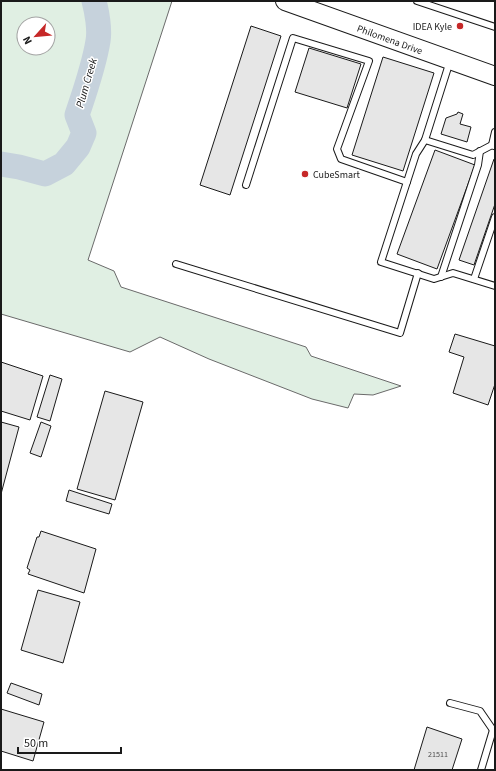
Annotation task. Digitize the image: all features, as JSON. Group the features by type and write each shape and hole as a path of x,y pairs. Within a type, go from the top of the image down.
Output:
{"street":[{"name":"Philomena Drive","path":"284,1 495,76"}],"lane":[{"path":"417,1 495,27"},
{"path":"246,185 293,38 369,61 337,149 341,159 407,182"},
{"path":"450,60 425,140 416,154 381,262 434,279 454,273 495,286"},
{"path":"425,140 473,155 493,146 495,132"},
{"path":"441,277 478,165 480,151"},
{"path":"474,279 495,217"},
{"path":"176,264 400,333 418,274"},
{"path":"450,703 480,711 494,730 482,770"}],"green space":[{"path":"1,1 172,1 88,260 114,271 121,287 306,347 311,356 401,386 373,395 354,394 348,408 312,399 209,359 160,337 130,352 1,314"}],"building":[{"path":"251,26 281,36 230,195 200,185"},
{"path":"309,48 361,64 347,108 295,92"},
{"path":"383,57 434,73 403,171 352,155"},
{"path":"458,112 463,114 460,124 471,127 467,142 441,134 446,118 457,114"},
{"path":"435,150 475,165 437,269 397,254"},
{"path":"494,159 495,204 474,265 459,260"},
{"path":"455,334 495,346 495,384 488,405 453,393 464,357 449,352"},
{"path":"1,362 43,376 30,420 1,411"},
{"path":"50,375 62,379 50,421 37,417"},
{"path":"105,391 143,402 115,500 77,489"},
{"path":"1,422 19,427 1,494"},
{"path":"41,422 51,426 41,457 30,453"},
{"path":"69,490 112,504 109,514 66,501"},
{"path":"41,531 96,549 84,593 28,574 30,570 27,568 37,537 39,537"},
{"path":"38,590 80,602 63,663 21,650"},
{"path":"11,683 42,694 39,705 7,693"},
{"path":"1,709 44,722 33,761 1,751"},
{"path":"427,727 462,739 452,770 414,770"}],"waterway":[{"name":"Plum Creek","path":"1,164 45,174 64,164 78,147 84,133 77,115 92,69 99,37 98,21 94,1"}],"place":[{"name":"IDEA Kyle","path":"460,26"},
{"name":"CubeSmart","path":"305,174"}]}
